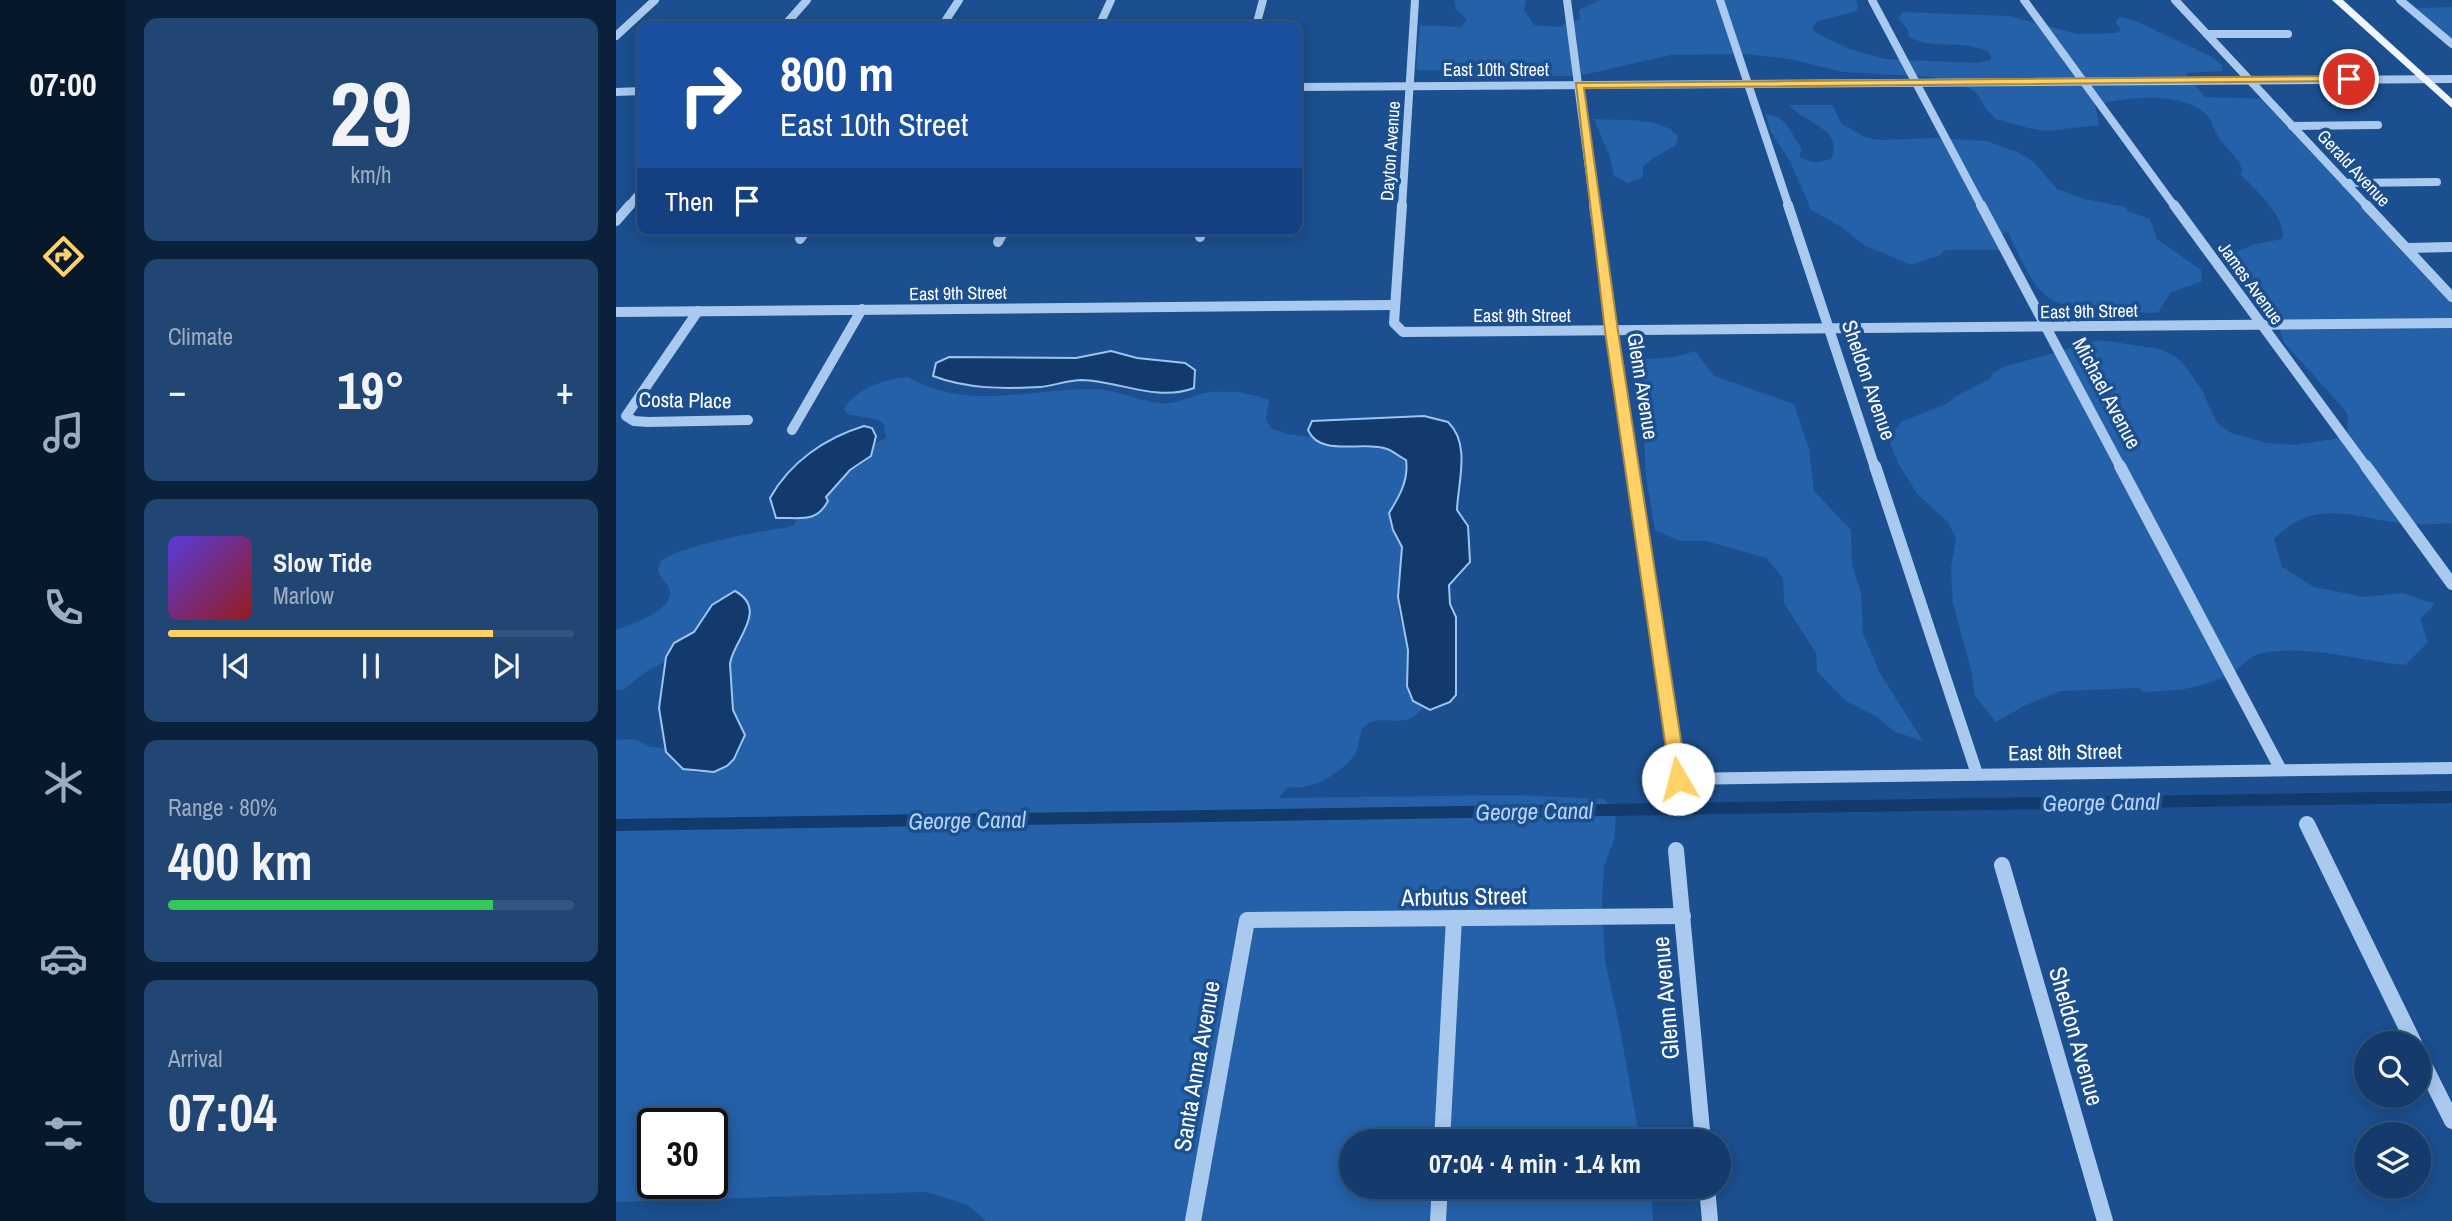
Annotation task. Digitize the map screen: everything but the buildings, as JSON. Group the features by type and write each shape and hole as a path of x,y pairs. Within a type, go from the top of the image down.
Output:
{"main road":[{"path":"2337,0 2452,105"}],"street":[{"path":"616,36 655,0"},
{"path":"788,21 807,0"},
{"path":"945,21 959,0"},
{"path":"1101,21 1111,0"},
{"path":"1257,21 1263,0"},
{"name":"Dayton Avenue","path":"1395,305 1415,0"},
{"name":"Glenn Avenue","path":"1567,0 1611,331 1678,779"},
{"name":"Sheldon Avenue","path":"1720,0 1977,774"},
{"name":"Michael Avenue","path":"1872,0 2281,770"},
{"name":"James Avenue","path":"2024,0 2452,584"},
{"name":"Gerald Avenue","path":"2175,0 2452,297"},
{"path":"2400,0 2452,44"},
{"path":"2207,34 2288,34"},
{"name":"East 10th Street","path":"1302,87 2452,79"},
{"path":"616,92 637,91"},
{"path":"2292,126 2378,125"},
{"path":"2346,183 2437,182"},
{"path":"616,220 637,196"},
{"path":"800,239 803,235"},
{"path":"999,242 1002,235"},
{"path":"2407,248 2452,247"},
{"name":"East 9th Street","path":"616,312 1395,305 1394,323 1403,332 2452,323"},
{"path":"792,430 862,309"},
{"name":"Costa Place","path":"698,311 626,416 634,421 648,422 748,420"},
{"name":"East 8th Street","path":"1678,779 2452,768"},
{"path":"2307,824 2408,1031"},
{"name":"Glenn Avenue","path":"1676,850 1702,1129"},
{"name":"Sheldon Avenue","path":"2002,865 2105,1221"},
{"name":"Arbutus Street","path":"1247,920 1683,916"},
{"path":"1443,1129 1454,918"},
{"name":"Santa Anna Avenue","path":"1193,1221 1247,920"},
{"path":"2431,1078 2452,1121"},
{"path":"1438,1221 1439,1199"},
{"path":"1708,1199 1710,1221"}],"shaded area":[{"path":"1526,0 1524,10 1534,25 1559,27 1580,19 1579,10 1600,0 1855,0 1857,11 1818,21 1812,27 1816,33 1852,50 1885,59 1978,63 1991,60 1990,53 1970,46 1919,41 1909,37 1908,30 1898,18 1903,12 2009,16 2078,34 2117,33 2121,30 2115,22 2120,17 2136,21 2212,57 2222,65 2222,71 2186,73 2205,97 2268,99 2452,295 2452,523 2408,524 2354,515 2322,514 2290,526 2274,539 2282,567 2314,587 2364,597 2402,593 2435,604 2420,619 2428,642 2405,665 2314,652 2277,651 2259,654 2222,678 2200,686 2156,692 2143,692 2139,688 2060,691 2024,706 1996,722 1975,696 1971,669 1953,604 1951,568 1956,538 1947,521 1918,495 1899,465 1889,440 1901,422 1946,404 1990,379 1993,373 2003,367 2100,340 2160,349 2178,358 2202,390 2217,423 2231,433 2267,443 2295,445 2340,438 2347,431 2348,416 2344,409 2285,344 2272,310 2238,272 2234,253 2255,244 2282,239 2282,230 2275,212 2239,173 2243,173 2239,163 2219,138 2206,114 2182,102 2138,98 2095,105 2099,125 2047,131 1996,119 1976,92 1933,77 1843,72 1789,59 1747,54 1670,55 1579,76 1553,76 1532,71 1416,70 1420,25 1460,27 1467,20 1456,9 1454,1"},
{"path":"2452,7 2452,40 2415,8"},
{"path":"1789,105 1832,105 1842,124 1867,138 1987,141 2017,152 2033,161 2057,189 2084,199 2126,207 2127,211 2150,219 2157,239 2201,270 2202,281 2170,293 2158,313 2071,305 2050,299 2034,283 2008,232 1995,236 2002,250 1945,250 1940,255 1911,265 1864,245 1840,226 1811,210 1791,163 1770,130 1765,114 1779,118 1787,126 1802,149 1799,157 1815,163 1831,159 1834,149 1828,133"},
{"path":"1594,119 1661,125 1678,136 1676,145 1643,167 1643,177 1628,183 1614,176 1610,157"},
{"path":"1111,351 1137,358 1185,363 1195,370 1194,388 1180,392 1152,392 1082,380 1040,387 999,388 972,386 933,376 936,363 949,357 1076,358"},
{"path":"1695,351 1714,376 1794,404 1809,449 1814,491 1851,530 1852,565 1861,593 1863,634 1881,675 1923,741 1895,732 1877,717 1846,701 1817,671 1816,653 1784,603 1783,578 1766,558 1706,541 1680,541 1655,530 1646,476 1642,400 1635,360 1675,357"},
{"path":"908,377 930,388 977,396 1096,389 1160,403 1181,401 1209,392 1244,393 1269,400 1266,419 1271,428 1286,434 1312,437 1334,446 1387,449 1406,460 1405,481 1389,513 1393,530 1402,547 1398,610 1408,650 1407,686 1413,701 1423,707 1418,714 1405,720 1369,723 1361,732 1353,757 1342,768 1314,784 1286,788 1279,798 1515,795 1604,799 1616,813 1614,840 1604,866 1602,898 1605,961 1638,1129 1339,1129 1339,1199 1652,1199 1653,1221 986,1221 968,1205 927,1192 728,1198 728,1108 637,1108 637,1199 709,1199 616,1202 616,740 634,739 651,747 666,748 672,760 681,768 693,772 718,769 729,763 738,754 743,742 732,700 730,663 736,643 746,628 748,613 735,591 712,605 694,632 674,643 665,662 647,671 623,690 616,690 616,630 649,616 665,605 670,591 658,567 667,557 698,546 794,525 799,517 815,517 837,485 867,461 874,444 886,438 884,424 879,420 847,414 844,409 856,395 881,382"},
{"path":"1424,416 1448,422 1459,441 1462,464 1457,510 1468,526 1470,562 1449,585 1450,604 1456,617 1456,695 1450,702 1430,710 1413,701 1407,686 1408,650 1398,597 1402,547 1393,530 1389,513 1405,481 1406,460 1389,450 1377,447 1322,444 1308,430 1312,421"},
{"path":"864,426 872,428 876,436 871,456 850,470 826,497 828,501 823,508 806,518 776,518 770,498 788,473 822,445"},
{"path":"735,591 745,599 749,607 746,626 730,664 733,710 745,735 734,759 727,766 714,772 683,769 666,752 659,708 666,657 674,643 694,632 712,605"}],"waterway":[{"name":"George Canal","path":"616,825 2452,797"}],"route":[{"path":"1678,779 1611,331 1579,85 2349,79"}]}
